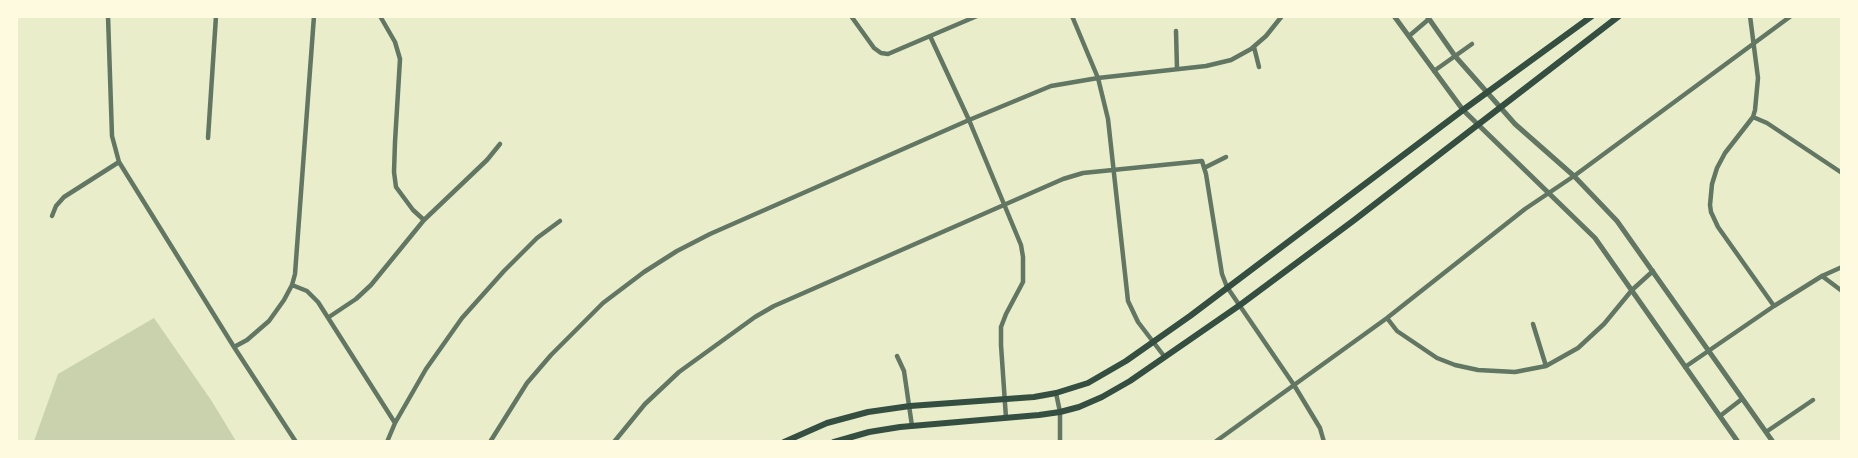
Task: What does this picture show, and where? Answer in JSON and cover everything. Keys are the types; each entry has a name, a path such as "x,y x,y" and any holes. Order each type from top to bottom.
{"main road":[{"path":"784,441 848,416 910,406 1056,393 1088,383 1119,366 1154,342 1592,16"},
{"path":"834,441 869,432 912,426 1059,412 1102,397 1130,381 1240,305 1619,16"}],"street":[{"path":"108,16 112,128 114,148 119,162 234,347 296,441"},
{"path":"208,138 216,16"},
{"path":"234,347 247,340 266,324 279,309 292,285 297,256 314,16"},
{"path":"381,16 395,42 400,60 395,142 396,187 424,220"},
{"path":"851,16 876,51 885,54 891,54 968,18 977,16"},
{"path":"1072,16 1098,78 1108,119 1128,301 1138,322 1164,356"},
{"path":"490,441 527,383 550,355 603,303 644,272 710,234 1051,86 1221,63 1241,55 1254,46 1266,36 1282,16"},
{"path":"1394,16 1464,110 1595,238 1738,441"},
{"path":"1750,16 1755,43 1758,88 1753,117 1725,153 1717,168 1712,184 1710,205 1718,227 1774,306"},
{"path":"1215,441 1387,318 1549,193 1791,16"},
{"path":"1408,36 1428,18 1455,56 1487,94 1534,143 1574,176 1617,221 1773,441"},
{"path":"1176,31 1177,69"},
{"path":"930,36 1021,242 1023,282 1001,327 1006,418"},
{"path":"1434,71 1472,44"},
{"path":"1254,46 1259,67"},
{"path":"1753,117 1767,123 1842,172"},
{"path":"329,317 356,299 371,285 424,220 487,160 500,144"},
{"path":"1204,168 1226,157"},
{"path":"614,441 645,404 679,372 755,317 774,306 1063,179 1083,173 1202,161 1222,274 1227,286 1294,385 1320,428 1324,441"},
{"path":"52,216 56,206 64,197 119,162"},
{"path":"387,441 431,361 481,295 537,238 560,221"},
{"path":"1685,367 1774,306 1822,276 1842,267"},
{"path":"1387,318 1397,331 1437,358 1478,370 1515,372 1546,366 1578,348 1653,271"},
{"path":"1822,276 1842,291"},
{"path":"292,285 312,295 329,317 395,423"},
{"path":"1533,324 1546,366"},
{"path":"897,356 904,371 912,426"},
{"path":"1056,393 1060,441"},
{"path":"1720,416 1742,399"},
{"path":"1766,432 1813,400"}],"green space":[{"path":"154,318 211,400 236,441 34,441 58,374"}]}
